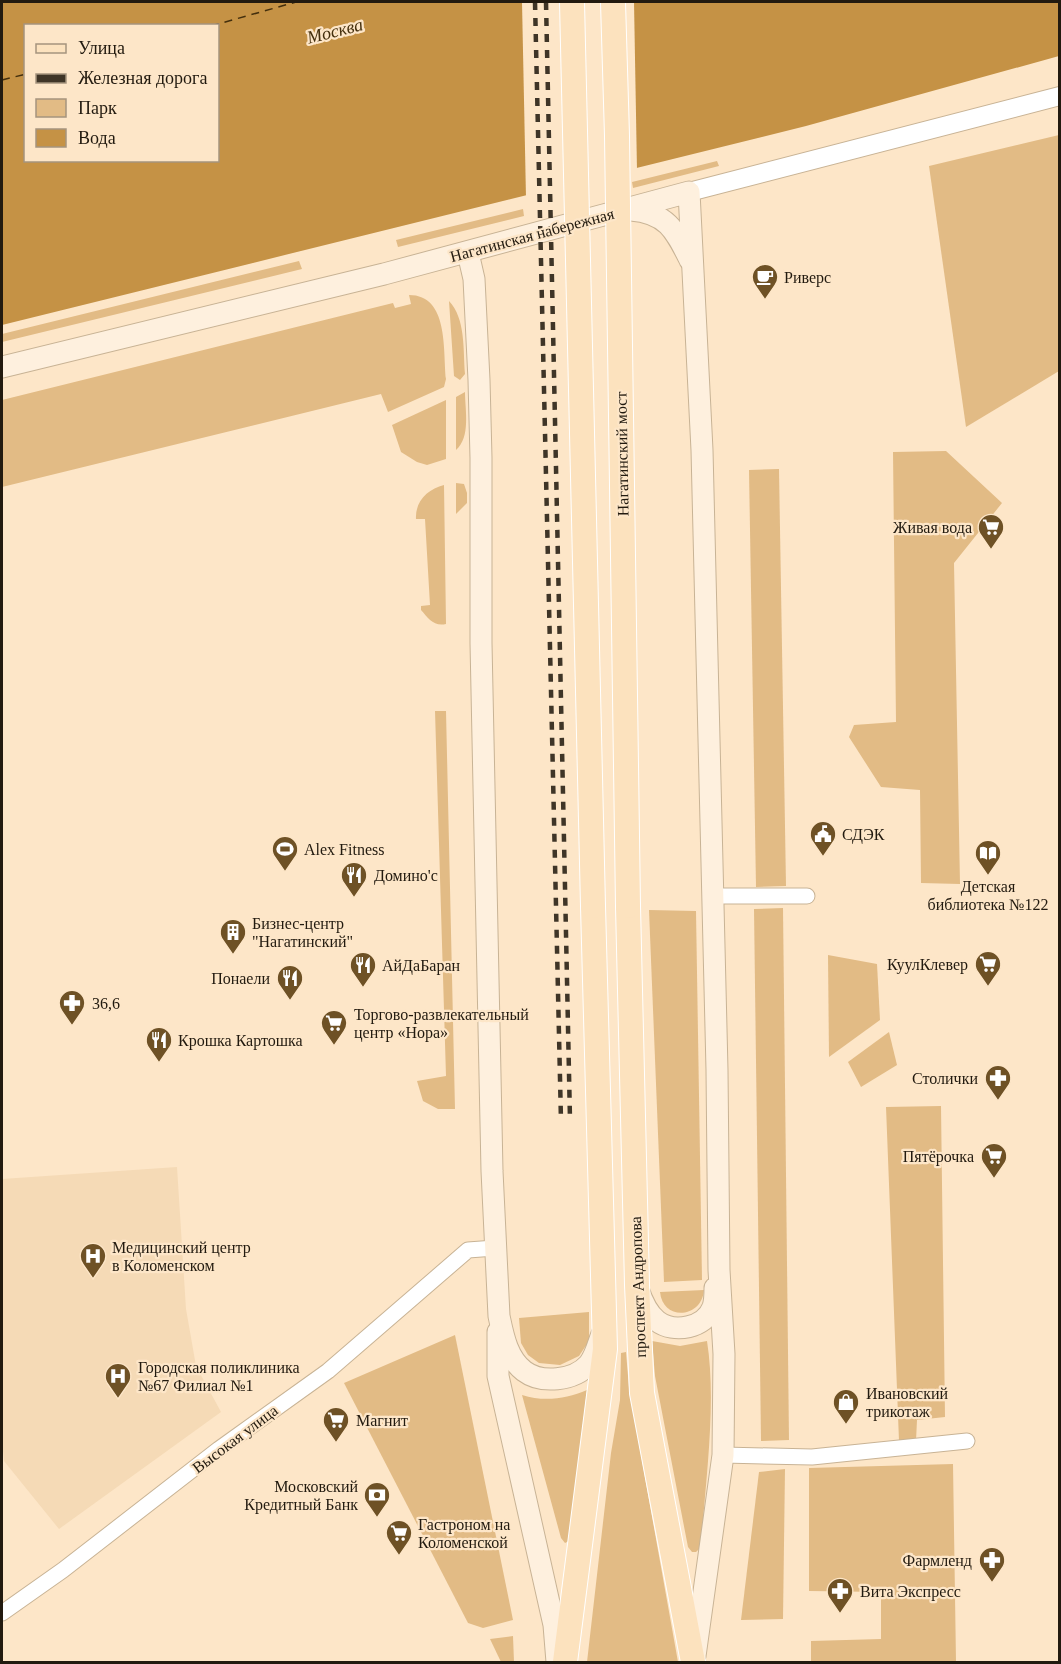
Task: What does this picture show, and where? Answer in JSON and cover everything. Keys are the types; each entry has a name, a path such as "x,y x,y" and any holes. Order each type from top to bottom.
{"main road":[{"name":"проспект Андропова","path":"565,1662 604,1349 572,2"},
{"name":"Нагатинский мост","path":"613,2 628,906"},
{"name":"Нагатинская набережная","path":"2,367 468,253 689,192"},
{"path":"689,192 702,450 717,1070 719,1270 724,1354 723,1455 694,1662"},
{"path":"625,210 648,212 665,220 681,242 693,266"},
{"path":"468,253 474,279 480,392 481,643 492,1171 499,1316 498,1376 554,1625 557,1662"},
{"name":"проспект Андропова","path":"628,906 637,1286 642,1393 694,1662"},
{"path":"637,1286 646,1309 656,1320 671,1327 686,1327 703,1320 713,1308 719,1270"},
{"path":"499,1316 506,1344 522,1370 545,1379 568,1377 588,1365 595,1354 604,1327"}],"street":[{"name":"Нагатинская набережная","path":"689,192 1059,96"},
{"path":"712,896 807,896"},
{"name":"Высокая улица","path":"2,1613 63,1570 227,1443 328,1371 468,1250 495,1248"},
{"path":"723,1455 812,1457 967,1442"}],"shaded area":[{"name":"Медицинский центр в Коломенском","path":"177,1167 186,1309 196,1366 221,1412 59,1529 4,1461 2,1441 2,1179"}],"green space":[{"path":"1059,135 1059,371 966,427 929,166"},
{"path":"717,161 719,166 633,188 632,182"},
{"path":"523,209 524,216 398,247 396,240"},
{"path":"299,261 302,269 2,342 2,334"},
{"path":"409,295 422,297 431,304 437,314 444,340 446,379 444,387 388,412 381,394 2,487 2,400 393,303 395,308 411,304"},
{"path":"449,301 458,317 463,335 465,374 460,380 454,376"},
{"path":"465,392 464,438 456,450 456,397"},
{"path":"446,400 446,459 427,465 401,452 392,425"},
{"path":"946,451 1002,503 954,563 960,884 921,883 920,790 881,787 849,737 854,725 896,722 893,452"},
{"path":"779,469 786,886 756,887 749,470"},
{"path":"456,483 464,484 467,503 456,514"},
{"path":"444,485 446,624 442,625 432,621 421,610 421,606 430,605 425,519 416,519 416,513 420,501 428,493"},
{"path":"435,711 446,711 455,1109 438,1109 423,1101 417,1081 446,1076"},
{"path":"783,908 789,1440 761,1441 754,909"},
{"path":"649,910 696,911 702,1280 664,1282"},
{"path":"828,955 877,964 880,1020 829,1057"},
{"path":"889,1032 897,1065 861,1087 848,1062"},
{"path":"941,1106 945,1417 917,1420 916,1441 899,1441 886,1107"},
{"path":"704,1290 697,1306 682,1313 668,1308 660,1292"},
{"path":"589,1312 589,1341 579,1356 560,1365 539,1363 528,1355 521,1343 519,1318"},
{"path":"455,1335 513,1620 483,1628 468,1623 344,1383"},
{"path":"652,1341 680,1346 707,1341 711,1417 701,1547 696,1552 692,1552 688,1547 655,1376"},
{"path":"626,1352 629,1388 678,1662 587,1662 611,1453 620,1400 621,1353"},
{"path":"587,1390 569,1541 565,1543 561,1538 522,1395 555,1398 571,1396"},
{"path":"953,1464 956,1662 811,1662 811,1641 881,1639 881,1592 809,1591 809,1468"},
{"path":"785,1469 783,1619 741,1620 759,1472"},
{"path":"513,1636 514,1662 501,1662 490,1639"}],"water":[{"name":"Москва","path":"2,2 1059,2 1059,56 806,126 2,325"}],"pier":[{"path":"522,2 634,2 637,171 526,198"}],"ferry route":[{"path":"218,24 296,2"},
{"path":"2,80 24,74"}],"railway":[{"path":"535,2 561,1121"},
{"path":"546,2 570,1120"}],"place":[{"name":"Риверс","path":"765,300"},
{"name":"Живая вода","path":"991,550"},
{"name":"СДЭК","path":"823,857"},
{"name":"Alex Fitness","path":"285,872"},
{"name":"Детская библиотека №122","path":"988,876"},
{"name":"Домино'c","path":"354,898"},
{"name":"Бизнес-центр \"Нагатинский\"","path":"233,955"},
{"name":"КуулКлевер","path":"988,987"},
{"name":"АйДаБаран","path":"363,988"},
{"name":"Понаели","path":"290,1001"},
{"name":"36,6","path":"72,1026"},
{"name":"Торгово-развлекательный центр «Нора»","path":"334,1046"},
{"name":"Крошка Картошка","path":"159,1063"},
{"name":"Столички","path":"998,1101"},
{"name":"Пятёрочка","path":"994,1179"},
{"name":"Медицинский центр в Коломенском","path":"93,1279"},
{"name":"Городская поликлиника №67 Филиал №1","path":"118,1399"},
{"name":"Ивановский трикотаж","path":"846,1425"},
{"name":"Магнит","path":"336,1443"},
{"name":"Московский Кредитный Банк","path":"377,1518"},
{"name":"Гастроном на Коломенской","path":"399,1556"},
{"name":"Фармленд","path":"992,1583"},
{"name":"Вита Экспресс","path":"840,1614"}]}
